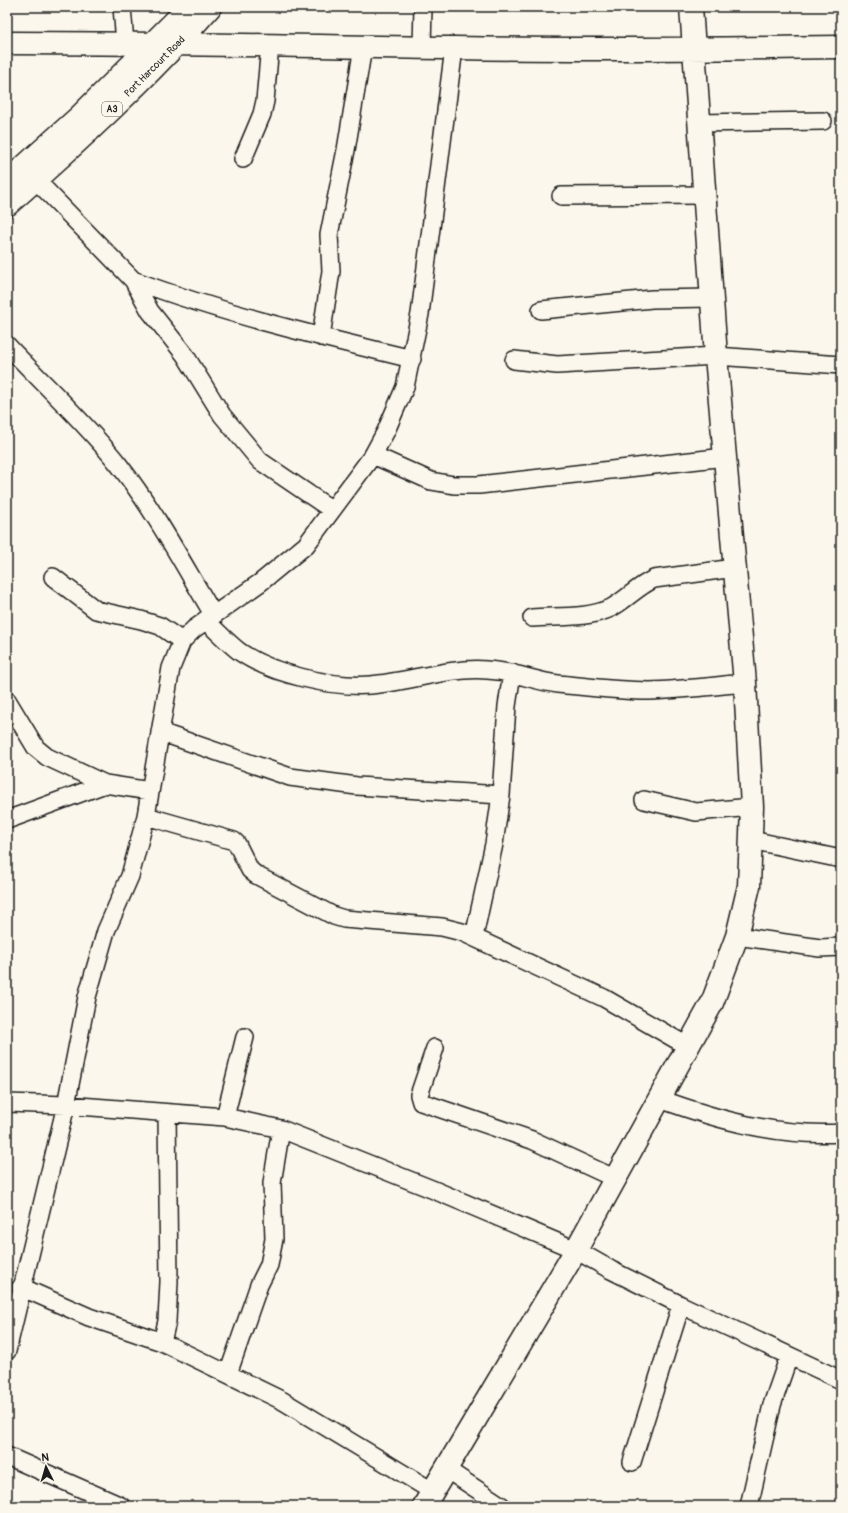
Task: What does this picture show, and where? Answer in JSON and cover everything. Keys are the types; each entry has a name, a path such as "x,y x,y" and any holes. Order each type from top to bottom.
{"main road":[{"name":"Port Harcourt Road","path":"7,182 79,117 189,7"},
{"name":"Port Harcourt Road","path":"7,205 99,121 177,44 210,7"},
{"path":"428,1499 576,1250 712,1003 738,936 749,886 752,807 745,683 716,356 698,123 691,7"},
{"path":"7,43 154,43 454,48 693,49 841,47"}],"street":[{"path":"122,7 125,43"},
{"path":"422,47 423,7"},
{"path":"243,158 262,114 265,101 270,45"},
{"path":"321,337 331,271 329,235 346,150 364,46"},
{"path":"7,1351 21,1287 66,1105 87,997 106,931 130,876 146,816 171,668 182,641 209,617 261,582 306,544 373,455 405,387 412,359 420,314 454,48"},
{"path":"698,123 823,121"},
{"path":"35,180 132,280 150,311 186,355 222,415 260,461 332,510"},
{"path":"561,196 704,195"},
{"path":"132,280 197,303 249,319 412,359"},
{"path":"541,310 624,301 712,298"},
{"path":"7,345 99,441 119,465 139,492 209,617 240,652 266,666 294,675 336,684 370,685 466,670 485,669 512,672 539,681 558,684 647,691 745,683"},
{"path":"514,360 557,365 716,356 841,365"},
{"path":"373,455 430,481 454,485 479,485 725,457"},
{"path":"532,618 586,615 600,612 611,608 645,583 654,579 734,568"},
{"path":"53,577 96,610 141,620 160,626 182,641"},
{"path":"474,937 494,844 501,795 507,706 512,672"},
{"path":"7,700 36,748 59,764 105,784 150,791"},
{"path":"160,732 290,777 357,786 501,795"},
{"path":"7,820 105,784"},
{"path":"644,800 696,812 752,807"},
{"path":"146,816 234,841 250,870 256,875 334,916 344,919 442,927 474,937 604,998 688,1046"},
{"path":"751,840 841,859"},
{"path":"738,936 820,948 841,947"},
{"path":"225,1117 245,1037"},
{"path":"435,1048 419,1095 421,1102 532,1140 616,1179"},
{"path":"660,1099 701,1114 742,1125 816,1134 841,1133"},
{"path":"7,1103 66,1105 225,1117 282,1129 576,1250 610,1270 680,1305 841,1380"},
{"path":"162,1342 167,1321 169,1282 167,1113"},
{"path":"228,1374 259,1285 269,1265 274,1239 272,1183 282,1129"},
{"path":"21,1287 89,1318 162,1342 283,1401 428,1499"},
{"path":"632,1462 680,1305"},
{"path":"749,1506 772,1405 788,1356"},
{"path":"7,1456 121,1506"},
{"path":"446,1469 502,1506"}]}
